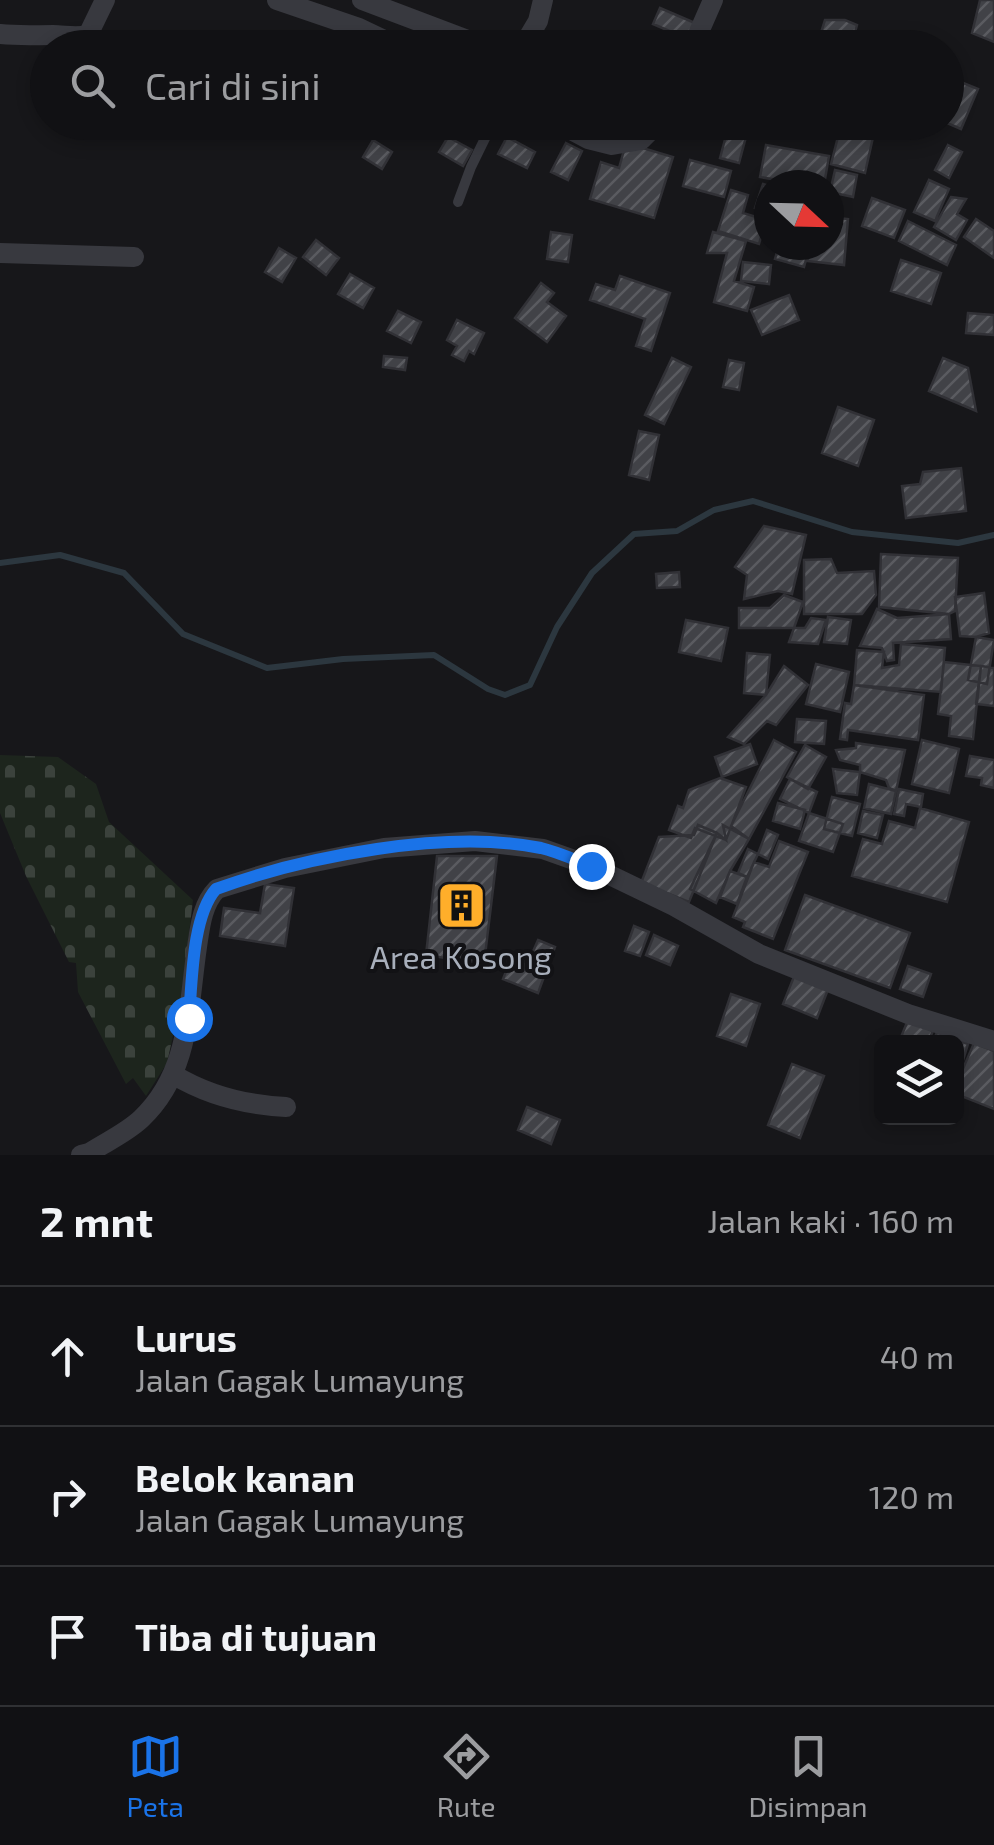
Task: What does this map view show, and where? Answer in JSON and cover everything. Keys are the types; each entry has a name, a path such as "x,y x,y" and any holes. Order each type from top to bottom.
{"street":[{"path":"90,30 105,0"},
{"path":"277,0 363,30"},
{"path":"362,0 441,30"},
{"path":"532,30 543,0"},
{"path":"700,30 713,0"},
{"path":"0,34 30,37"},
{"path":"596,140 612,144 641,140"},
{"path":"0,252 134,257"},
{"path":"81,1155 142,1118 174,1075 189,1018 200,926 216,889 285,868 384,848 475,841 542,848 591,866 674,906 758,954 908,1014 994,1041"},
{"path":"174,1075 238,1102 286,1107"}],"lane":[{"path":"458,202 485,140"}],"green space":[{"path":"0,755 58,757 96,784 109,822 193,900 181,999 167,1063 146,1096 133,1078 126,1084 78,992 76,963 69,962 26,876 0,813"}],"building":[{"path":"980,0 994,0 994,42 972,33"},
{"path":"660,8 695,23 692,30 667,30 653,24"},
{"path":"825,20 845,20 857,25 856,30 822,30"},
{"path":"964,83 978,89 964,122"},
{"path":"373,140 392,152 382,169 363,157"},
{"path":"446,140 472,150 463,166 439,152"},
{"path":"505,140 535,152 527,168 498,154"},
{"path":"725,140 745,140 739,163 720,158"},
{"path":"837,140 872,140 865,173 831,164"},
{"path":"566,143 582,151 568,180 551,172"},
{"path":"626,143 673,157 654,218 590,199 601,162 619,168"},
{"path":"766,145 829,156 827,170 761,170"},
{"path":"948,145 962,152 949,178 935,170"},
{"path":"690,160 731,171 724,197 683,186"},
{"path":"844,172 857,175 853,197 844,195"},
{"path":"929,180 949,189 935,221 914,212"},
{"path":"731,190 748,195 743,213 754,216 754,242 718,231"},
{"path":"951,197 966,199 957,214 967,220 956,240 934,227"},
{"path":"872,198 905,210 894,238 862,226"},
{"path":"844,219 848,219 844,265 807,261 844,260"},
{"path":"976,219 994,231 994,258 964,237"},
{"path":"908,221 956,245 947,265 899,241"},
{"path":"551,232 572,235 568,262 547,259"},
{"path":"713,232 746,241 734,281 754,287 747,311 714,302 727,253 707,253"},
{"path":"316,240 339,258 326,275 303,257"},
{"path":"279,248 296,258 282,282 265,272"},
{"path":"779,260 806,260 804,267"},
{"path":"901,260 941,273 931,304 891,291"},
{"path":"743,262 771,265 769,284 741,281"},
{"path":"350,274 374,288 363,308 338,294"},
{"path":"620,276 670,293 651,351 636,346 645,319 590,300 596,284 615,290"},
{"path":"541,283 554,293 547,302 566,316 547,342 515,318"},
{"path":"789,295 799,320 762,335 751,310"},
{"path":"398,311 421,322 411,343 387,331"},
{"path":"968,313 994,315 994,335 966,333"},
{"path":"457,320 484,333 474,354 469,351 464,361 452,355 457,346 447,340"},
{"path":"384,356 407,358 405,370 383,367"},
{"path":"672,358 691,367 664,424 645,415"},
{"path":"943,358 968,368 976,411 929,391"},
{"path":"729,360 744,363 739,390 723,387"},
{"path":"838,407 874,420 858,466 822,453"},
{"path":"639,431 659,435 649,480 629,475"},
{"path":"961,468 966,511 906,518 902,486 920,484 923,472"},
{"path":"764,526 806,535 792,594 778,591 744,599 747,575 735,567"},
{"path":"881,554 958,558 955,611 949,614 879,607"},
{"path":"831,559 837,573 874,571 876,595 862,614 804,614 804,560"},
{"path":"679,572 680,587 657,588 656,574"},
{"path":"984,593 989,633 960,636 955,597"},
{"path":"784,595 803,602 794,628 739,628 739,608 770,608"},
{"path":"877,609 897,618 949,614 951,639 893,643 894,660 887,661 882,648 860,646"},
{"path":"828,617 851,620 847,644 824,642"},
{"path":"811,618 826,620 818,644 789,642 794,628 805,628"},
{"path":"686,620 728,628 721,661 679,652"},
{"path":"976,637 994,640 987,684 968,680"},
{"path":"901,644 945,648 941,692 854,685 857,650 884,652 882,668 899,665"},
{"path":"747,653 770,655 766,695 744,693"},
{"path":"944,662 981,666 973,739 949,736 951,716 938,714"},
{"path":"816,664 849,672 840,712 806,704"},
{"path":"784,666 808,685 776,725 767,721 744,744 728,737 766,695"},
{"path":"981,666 994,668 994,706 976,704"},
{"path":"854,685 924,695 918,740 848,730 847,740 840,739 845,703 851,704"},
{"path":"797,719 826,721 824,744 795,742"},
{"path":"774,740 796,752 749,839 731,826"},
{"path":"922,740 959,749 949,793 912,784"},
{"path":"856,743 905,750 896,791 889,788 886,780 860,772 860,765 840,760 836,750 856,748"},
{"path":"750,744 757,764 722,777 715,757"},
{"path":"805,745 826,757 808,789 787,777"},
{"path":"970,756 994,760 994,788 981,785 982,778 966,776"},
{"path":"833,769 860,772 857,795 837,793"},
{"path":"720,778 746,787 726,840 695,828 691,838 669,830 689,790"},
{"path":"790,779 817,792 809,813 780,799"},
{"path":"869,784 896,791 891,814 864,808"},
{"path":"899,789 923,794 921,807 906,804 904,816 894,814"},
{"path":"832,797 860,804 852,836 824,829"},
{"path":"778,803 805,810 800,829 773,821"},
{"path":"920,808 969,822 947,902 852,876 863,839 882,844 889,821 915,828"},
{"path":"863,811 883,815 877,838 858,833"},
{"path":"809,813 843,824 833,852 799,841"},
{"path":"698,825 717,833 689,902 641,883 659,837 694,835"},
{"path":"723,825 749,839 716,903 690,889 717,833 726,840"},
{"path":"767,830 778,835 768,859 758,854"},
{"path":"779,841 808,852 773,939 743,927 745,922 733,917 754,862 769,867"},
{"path":"748,849 758,854 747,877 738,873"},
{"name":"Area Kosong","path":"437,856 497,856 484,964 426,955"},
{"path":"730,871 747,877 737,904 720,897"},
{"path":"265,884 294,888 285,946 220,936 224,908 260,913"},
{"path":"805,895 910,933 890,988 785,950"},
{"path":"634,926 649,932 640,956 625,951"},
{"path":"654,935 678,946 670,965 646,955"},
{"path":"538,940 555,947 538,993 503,979 512,956 528,963"},
{"path":"908,966 931,974 923,997 900,989"},
{"path":"795,974 829,987 817,1018 783,1004"},
{"path":"731,994 760,1004 746,1046 717,1036"},
{"path":"908,1020 933,1031 931,1035 902,1035"},
{"path":"974,1043 994,1051 994,1109 964,1097 964,1066"},
{"path":"792,1064 824,1076 800,1138 768,1125"},
{"path":"527,1107 560,1120 551,1144 518,1130"}],"waterway":[{"path":"0,563 60,555 124,573 183,634 267,668 343,659 434,655 488,689 505,695 530,685 557,627 592,573 634,534 677,531 714,510 753,501 852,532 958,543 994,535"}],"place":[{"name":"Area Kosong","path":"461,906"}],"route":[{"path":"189,1018 200,926 216,889 285,868 384,848 475,841 542,848 591,866"}]}
